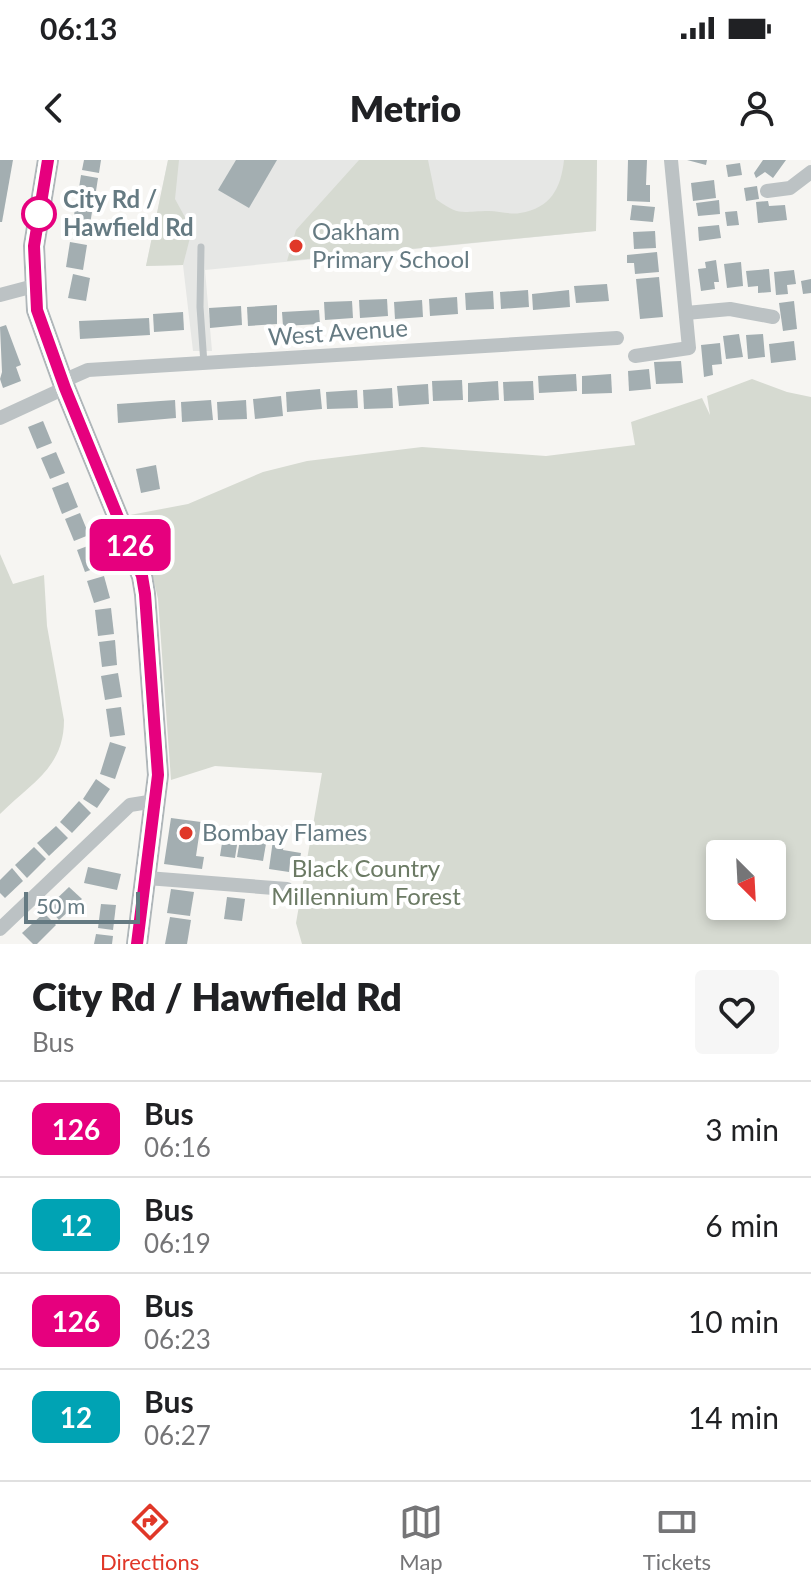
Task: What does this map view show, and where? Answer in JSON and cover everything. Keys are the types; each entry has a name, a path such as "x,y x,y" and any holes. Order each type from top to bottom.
{"street":[{"path":"48,160 34,246 37,310 142,576 151,650 157,760 147,878 137,944"},
{"path":"635,356 689,348 671,160"},
{"path":"767,191 790,188 811,172"},
{"path":"0,295 34,286"},
{"path":"686,313 730,309 773,317"},
{"name":"West Avenue","path":"0,418 88,370 617,338"},
{"path":"0,929 130,805 155,801"},
{"path":"147,878 287,889"}],"lane":[{"path":"201,247 200,307 204,364"}],"shaded area":[{"name":"Oakham Primary School","path":"168,160 597,160 596,231 205,270 212,351 193,351 183,265 146,266"}],"green space":[{"path":"168,160 179,160 175,199 192,230 183,265 146,266"},
{"path":"359,160 428,160 436,199 444,205 461,212 513,214 540,207 547,201 557,188 564,160 597,160 596,231 287,261 296,230"},
{"name":"Black Country Millennium Forest","path":"752,379 811,397 811,944 302,944 296,923 322,773 215,766 171,780 158,599 151,569 130,515 188,504 263,472 307,461 422,447 546,456 635,445 631,422 702,398 710,415 707,396"},
{"path":"0,554 13,584 44,575 47,626 64,720 63,737 52,763 0,814"}],"building":[{"path":"0,160 13,160 2,222 0,222"},
{"path":"84,160 101,160 99,173 82,170"},
{"path":"236,160 277,160 249,208 218,190"},
{"path":"628,160 647,160 646,185 650,185 650,202 627,201"},
{"path":"687,160 707,160 706,165"},
{"path":"763,160 786,160 773,178 765,172 756,178 754,173"},
{"path":"740,163 742,175 728,177 726,165"},
{"path":"81,175 98,178 94,204 77,201"},
{"path":"714,180 716,198 693,201 691,183"},
{"path":"757,186 759,199 746,201 744,188"},
{"path":"719,200 720,214 698,216 696,203"},
{"path":"768,201 769,206 785,205 787,220 758,223 756,202"},
{"path":"632,205 655,207 653,222 630,220"},
{"path":"75,209 92,212 88,237 71,235"},
{"path":"737,211 739,225 727,226 725,212"},
{"path":"719,225 721,238 699,241 698,227"},
{"path":"655,231 656,248 634,249 633,232"},
{"path":"70,242 87,245 83,270 66,267"},
{"path":"657,252 659,272 635,274 634,263 627,263 627,255"},
{"path":"716,260 719,282 714,282 715,289 701,291 698,269 706,268 705,262"},
{"path":"741,262 743,286 727,288 724,264"},
{"path":"769,269 771,292 758,293 758,286 748,287 746,271"},
{"path":"794,270 796,284 787,285 788,294 776,295 774,272"},
{"path":"73,274 90,278 86,301 68,298"},
{"path":"659,277 663,317 640,319 636,279"},
{"path":"811,279 811,293 803,294 801,281"},
{"path":"607,284 609,301 576,303 574,286"},
{"path":"528,290 529,307 501,309 500,292"},
{"path":"569,290 570,307 533,310 532,294"},
{"path":"493,291 494,309 466,310 465,293"},
{"path":"457,297 458,314 430,316 429,299"},
{"path":"387,299 388,316 360,318 359,300"},
{"path":"422,300 423,317 395,319 394,302"},
{"path":"352,301 353,318 325,320 324,302"},
{"path":"794,301 797,329 783,331 779,303"},
{"path":"277,305 277,324 248,326 247,307"},
{"path":"241,306 242,325 210,328 209,308"},
{"path":"319,310 320,324 283,326 282,312"},
{"path":"183,312 184,330 154,332 153,314"},
{"path":"149,318 150,335 80,339 79,321"},
{"path":"6,325 21,365 16,367 21,381 3,388 0,379 0,327"},
{"path":"739,334 743,357 726,359 723,336"},
{"path":"763,334 765,357 748,359 746,335"},
{"path":"794,341 796,360 771,363 769,344"},
{"path":"720,343 722,364 712,365 713,375 704,377 701,345"},
{"path":"681,361 683,383 656,384 654,362"},
{"path":"649,369 651,389 629,391 628,371"},
{"path":"576,374 577,391 539,393 538,376"},
{"path":"611,374 612,393 582,394 582,376"},
{"path":"462,380 463,400 433,401 432,381"},
{"path":"498,381 499,400 468,402 468,383"},
{"path":"533,381 534,400 504,401 503,382"},
{"path":"428,384 429,404 399,406 397,386"},
{"path":"392,388 393,408 364,409 363,390"},
{"path":"320,389 322,409 287,412 286,392"},
{"path":"357,390 358,408 327,409 326,392"},
{"path":"281,396 283,416 255,419 253,399"},
{"path":"175,400 176,418 118,423 117,404"},
{"path":"211,400 213,420 182,422 181,402"},
{"path":"246,400 247,419 218,420 217,402"},
{"path":"43,421 52,443 37,449 28,427"},
{"path":"56,452 65,473 50,479 41,458"},
{"path":"156,465 160,489 141,493 136,469"},
{"path":"68,482 78,507 62,514 52,488"},
{"path":"80,513 89,535 74,541 65,519"},
{"path":"93,544 101,566 85,572 77,550"},
{"path":"104,576 110,598 94,603 87,581"},
{"path":"111,608 114,634 98,636 95,610"},
{"path":"115,640 117,665 102,667 99,642"},
{"path":"118,673 122,697 105,700 101,676"},
{"path":"121,707 125,735 110,737 106,709"},
{"path":"110,742 126,747 115,779 100,774"},
{"path":"96,779 110,789 97,808 83,799"},
{"path":"79,801 91,813 72,833 60,822"},
{"path":"171,818 201,822 196,856 204,857 202,869 164,864"},
{"path":"56,826 68,838 49,856 37,843"},
{"path":"224,830 239,832 235,858 220,856"},
{"path":"241,834 267,838 263,861 237,857"},
{"path":"273,840 284,841 283,850 301,853 299,864 290,863 289,872 269,869"},
{"path":"34,847 46,859 27,878 15,865"},
{"path":"88,867 121,874 117,890 84,883"},
{"path":"12,868 23,881 5,898 0,893 0,880"},
{"path":"69,887 82,899 59,920 48,907"},
{"path":"171,889 194,892 190,916 167,913"},
{"path":"227,897 245,899 242,921 224,919"},
{"path":"101,904 116,905 113,930 98,928"},
{"path":"44,913 56,925 37,944 33,944 22,933"},
{"path":"170,917 191,920 187,944 165,944"},
{"path":"96,934 113,936 112,944 94,944"}],"bus line":[{"name":"126","path":"48,160 34,246 37,310 65,388 142,576 145,594 158,775 137,944"}],"place":[{"name":"City Rd / Hawfield Rd","path":"39,214"},
{"name":"Oakham Primary School","path":"296,246"},
{"name":"Bombay Flames","path":"186,833"}]}
